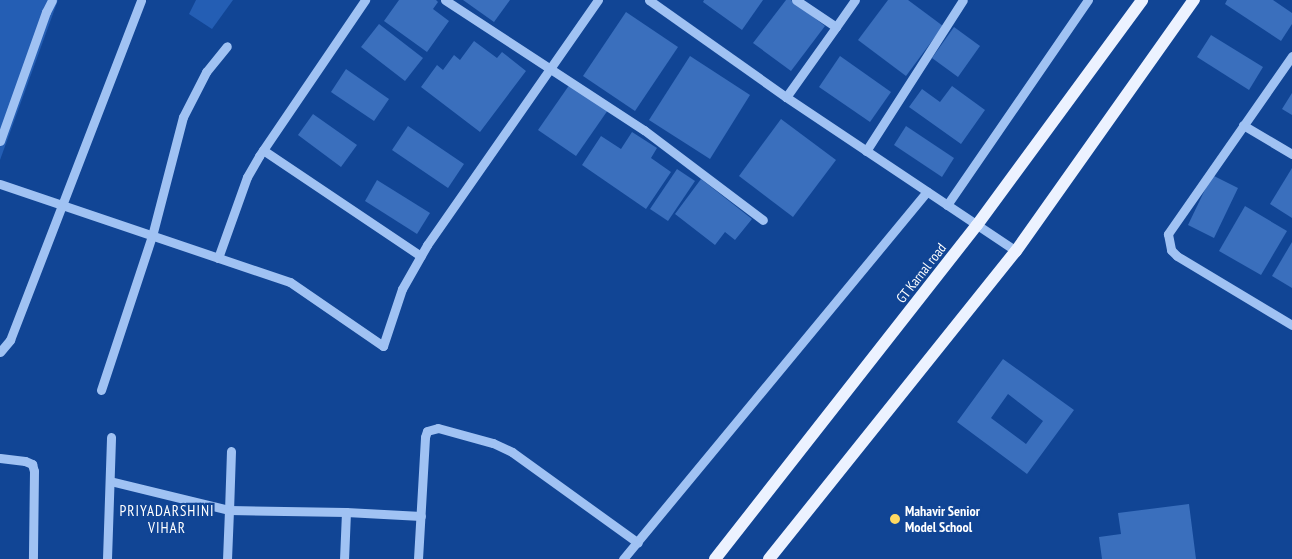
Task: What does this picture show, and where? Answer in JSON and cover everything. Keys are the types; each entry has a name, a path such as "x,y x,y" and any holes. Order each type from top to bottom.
{"main road":[{"name":"GT Karnal road","path":"715,559 977,225 1142,0"},
{"path":"769,559 1016,251 1194,0"}],"street":[{"path":"0,141 52,0"},
{"path":"0,352 10,340 141,0"},
{"path":"218,258 247,177 263,150 365,0"},
{"path":"445,0 549,70 644,130 763,220"},
{"path":"0,184 290,282 382,346 402,289 421,256 598,0"},
{"path":"649,0 786,97 1016,251"},
{"path":"796,0 836,27"},
{"path":"786,97 855,0"},
{"path":"866,151 964,0"},
{"path":"947,204 1088,0"},
{"path":"101,390 152,236 183,117 206,72 227,46"},
{"path":"1292,56 1168,234 1169,242 1177,256 1292,325"},
{"path":"1243,125 1292,154"},
{"path":"263,150 421,256"},
{"path":"623,559 927,192"},
{"path":"418,559 425,437 427,431 438,428 492,443 512,452 638,543"},
{"path":"107,559 111,437"},
{"path":"227,559 231,451"},
{"path":"0,458 25,460 32,464 34,471 33,559"},
{"path":"110,481 229,510 346,512 421,516"},
{"path":"344,559 346,512"}],"shaded area":[{"path":"0,0 58,0 0,160"},
{"path":"196,0 233,0 212,29 189,14"}],"building":[{"path":"399,0 436,0 438,2 433,9 449,21 427,52 384,21"},
{"path":"463,0 510,0 494,22"},
{"path":"704,0 763,0 742,30 703,2"},
{"path":"786,0 791,0 825,26 791,71 753,43"},
{"path":"888,0 908,0 943,26 906,76 858,40"},
{"path":"1227,0 1273,0 1292,13 1292,24 1281,41 1225,4"},
{"path":"626,12 678,47 635,111 583,76"},
{"path":"379,24 423,58 405,81 361,47"},
{"path":"954,27 980,46 958,77 932,58"},
{"path":"1211,35 1263,67 1249,90 1197,57"},
{"path":"474,41 497,58 502,52 526,71 480,132 421,87 437,65 443,70 454,55 460,60"},
{"path":"690,56 750,95 710,159 649,120"},
{"path":"840,56 891,92 870,122 819,87"},
{"path":"346,69 389,99 374,121 331,92"},
{"path":"570,84 608,110 576,156 538,130"},
{"path":"952,86 985,110 961,144 909,107 922,89 940,102"},
{"path":"1292,93 1292,115 1282,109"},
{"path":"313,114 357,145 341,167 298,135"},
{"path":"781,119 836,160 793,217 739,176"},
{"path":"408,126 464,164 448,188 392,150"},
{"path":"906,126 954,158 942,177 894,145"},
{"path":"632,132 657,148 651,158 671,172 646,209 582,165 601,136 621,149"},
{"path":"1292,168 1292,218 1270,204"},
{"path":"677,169 695,181 668,221 650,209"},
{"path":"1212,175 1238,188 1214,238 1188,225"},
{"path":"701,179 752,219 735,240 725,232 715,245 675,214"},
{"path":"377,180 430,213 417,234 365,201"},
{"path":"1245,206 1287,231 1261,275 1219,251"},
{"path":"1292,242 1292,288 1272,276"},
{"path":"1003,359 1074,410 1027,474 957,422","holes":["1008,394 1043,421 1026,444 991,418"]},
{"path":"1189,504 1196,559 1102,559 1099,537 1121,534 1118,513"}],"place":[{"name":"Mahavir Senior Model School","path":"895,519"}],"district":[{"name":"PRIYADARSHINI VIHAR","path":"167,518"}]}
